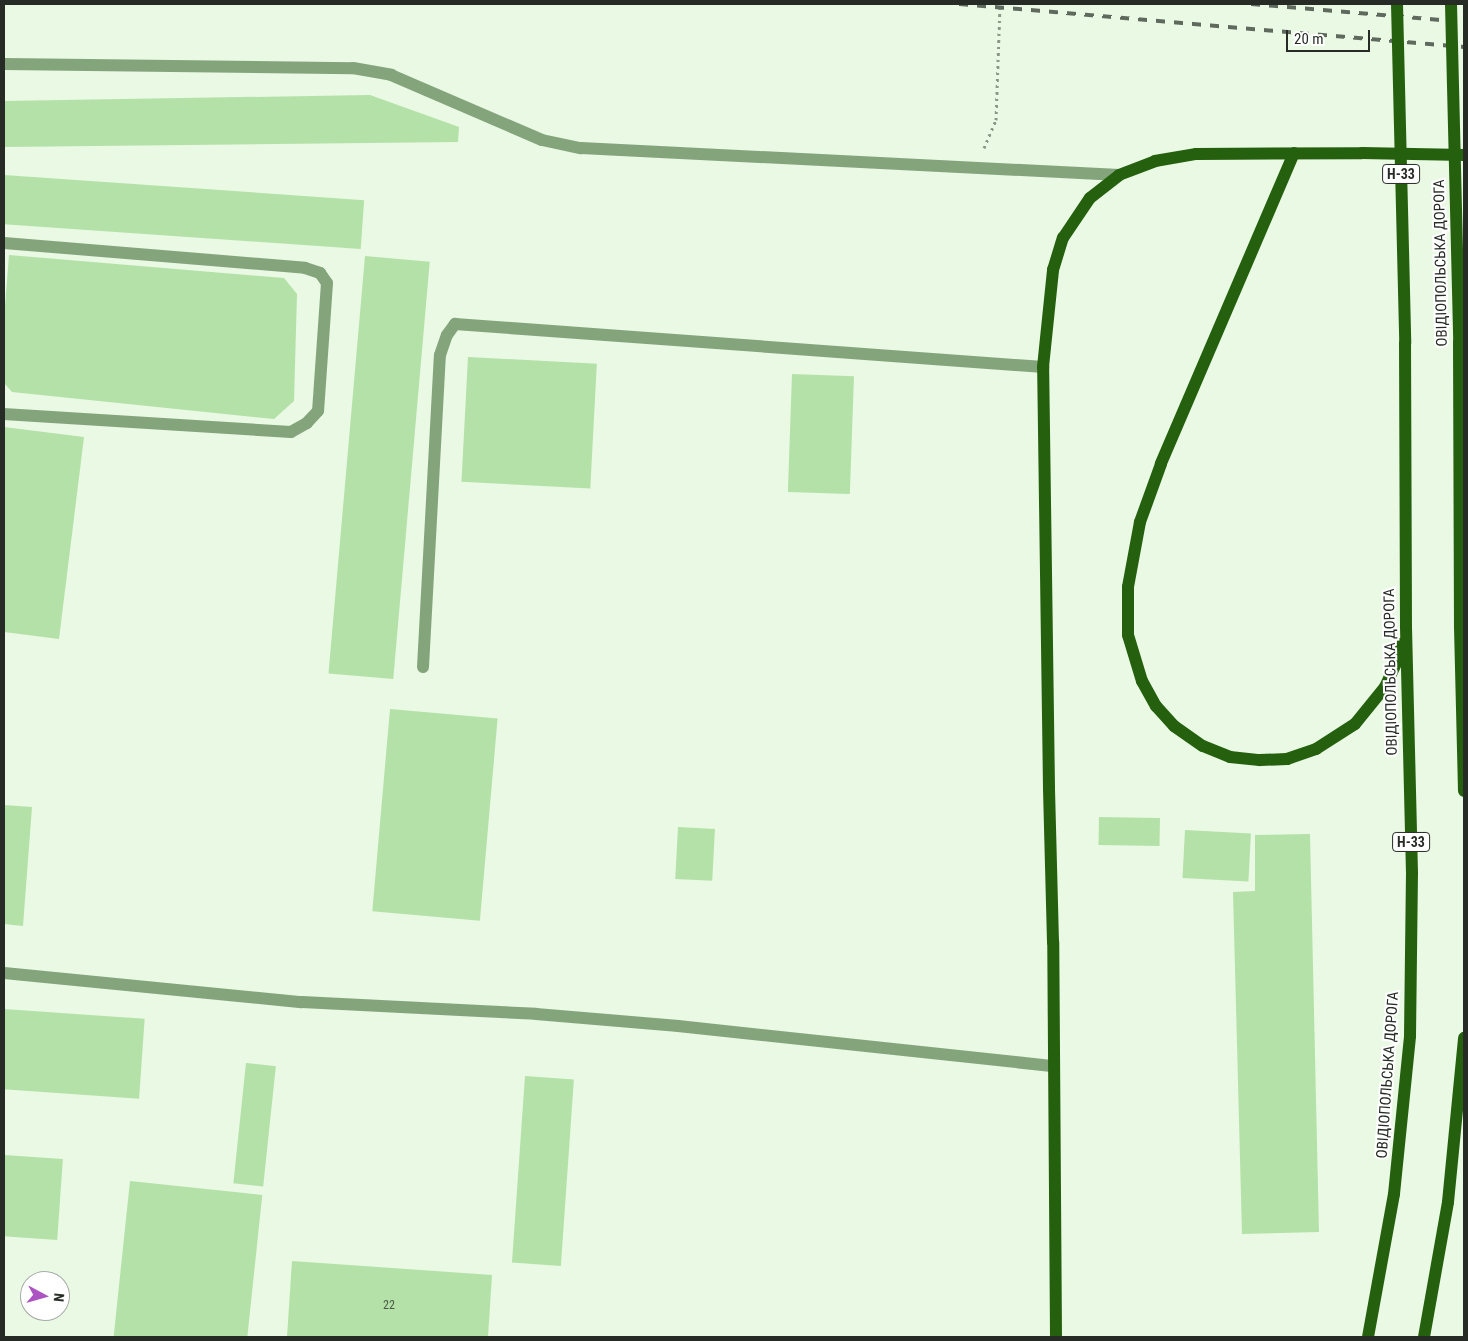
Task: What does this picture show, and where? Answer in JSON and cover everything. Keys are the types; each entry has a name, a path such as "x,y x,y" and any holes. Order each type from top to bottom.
{"main road":[{"name":"ОВІДІОПОЛЬСЬКА ДОРОГА","path":"1368,1337 1394,1194 1410,1036 1412,872 1406,627 1405,343 1397,4"},
{"name":"ОВІДІОПОЛЬСЬКА ДОРОГА","path":"1451,4 1460,342 1460,626 1464,791"},
{"path":"1056,1337 1054,1066 1043,368 1053,270 1063,238 1090,198 1118,175 1155,161 1196,154 1464,155"},
{"path":"1294,154 1160,464 1140,522 1128,587 1128,635 1142,681 1156,706 1174,726 1203,746 1230,757 1260,760 1287,759 1316,750 1355,724 1385,687 1398,659 1406,627"},
{"path":"1460,626 1464,646"},
{"path":"1424,1337 1448,1202 1464,1038"}],"lane":[{"path":"4,64 353,68 391,75 542,140 581,148 1118,175"},
{"path":"4,243 305,268 320,273 327,283 318,411 307,423 291,432 4,414"},
{"path":"423,667 440,355 447,335 454,324 1043,368"},
{"path":"4,973 302,1002 536,1014 678,1026 1054,1066"}],"path":[{"path":"976,168 996,120 1000,4"}],"building":[{"path":"370,95 459,127 458,142 4,147 4,101"},
{"path":"4,175 364,200 361,249 4,224"},
{"path":"9,255 284,278 297,294 294,401 274,419 12,392 4,383 4,319"},
{"path":"365,256 430,262 393,679 328,673"},
{"path":"468,357 597,364 590,489 461,482"},
{"path":"792,374 854,376 850,494 788,492"},
{"path":"4,427 84,437 59,639 4,632"},
{"path":"390,709 498,718 480,921 372,911"},
{"path":"4,805 32,807 23,926 4,924"},
{"path":"1099,817 1160,818 1160,846 1099,845"},
{"path":"678,827 715,829 712,881 675,879"},
{"path":"1185,830 1251,833 1248,881 1182,878"},
{"path":"1310,834 1319,1232 1242,1234 1233,892 1255,891 1255,835"},
{"path":"4,1009 145,1019 139,1099 4,1089"},
{"path":"246,1063 276,1066 263,1186 233,1183"},
{"path":"525,1076 574,1079 561,1266 512,1263"},
{"path":"4,1155 63,1159 57,1240 4,1236"},
{"path":"130,1181 262,1195 247,1337 114,1337"},
{"path":"292,1261 492,1275 488,1337 287,1337"}],"railway":[{"path":"959,4 1464,47"},
{"path":"1251,4 1464,22"}]}
